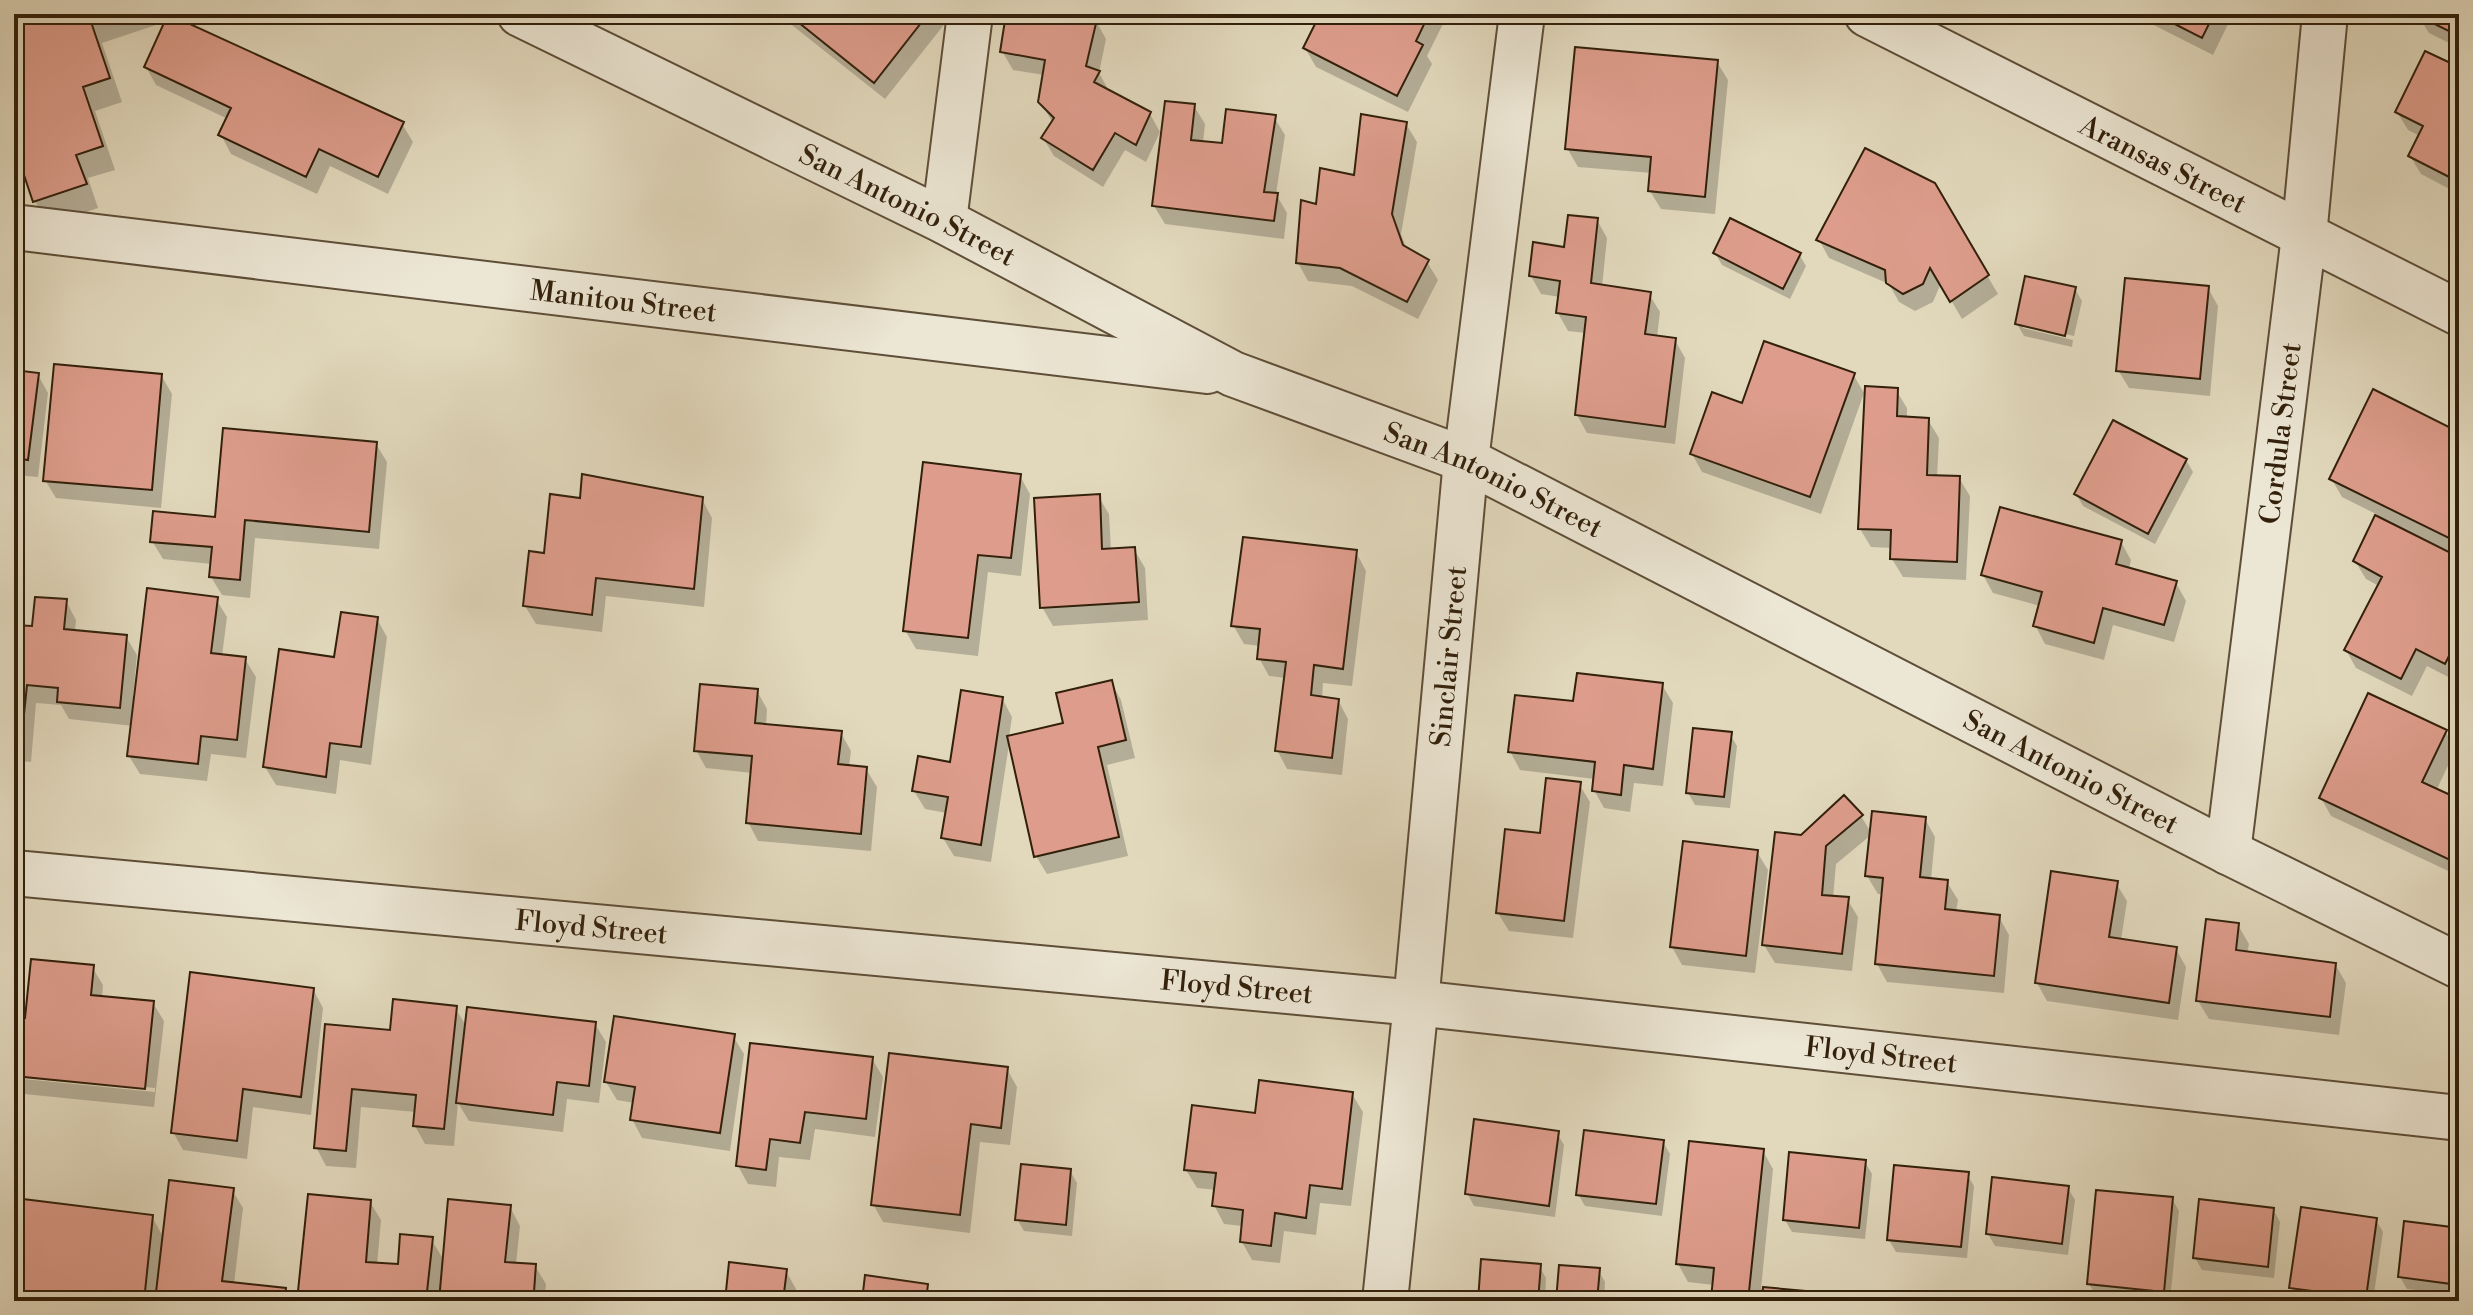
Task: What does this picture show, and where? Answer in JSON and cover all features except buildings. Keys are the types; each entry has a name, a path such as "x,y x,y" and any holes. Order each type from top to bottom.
{"street":[{"name":"San Antonio Street","path":"520,14 944,221 1233,374 1466,460 2228,852 2459,966"},
{"path":"944,221 970,14"},
{"name":"Sinclair Street","path":"1385,1301 1466,460 1522,14"},
{"name":"Aransas Street","path":"1867,14 2459,313"},
{"name":"Cordula Street","path":"2228,852 2304,236 2325,14"},
{"name":"Manitou Street","path":"14,227 1233,374"},
{"name":"Floyd Street","path":"14,873 1416,1003 2459,1118"}]}
